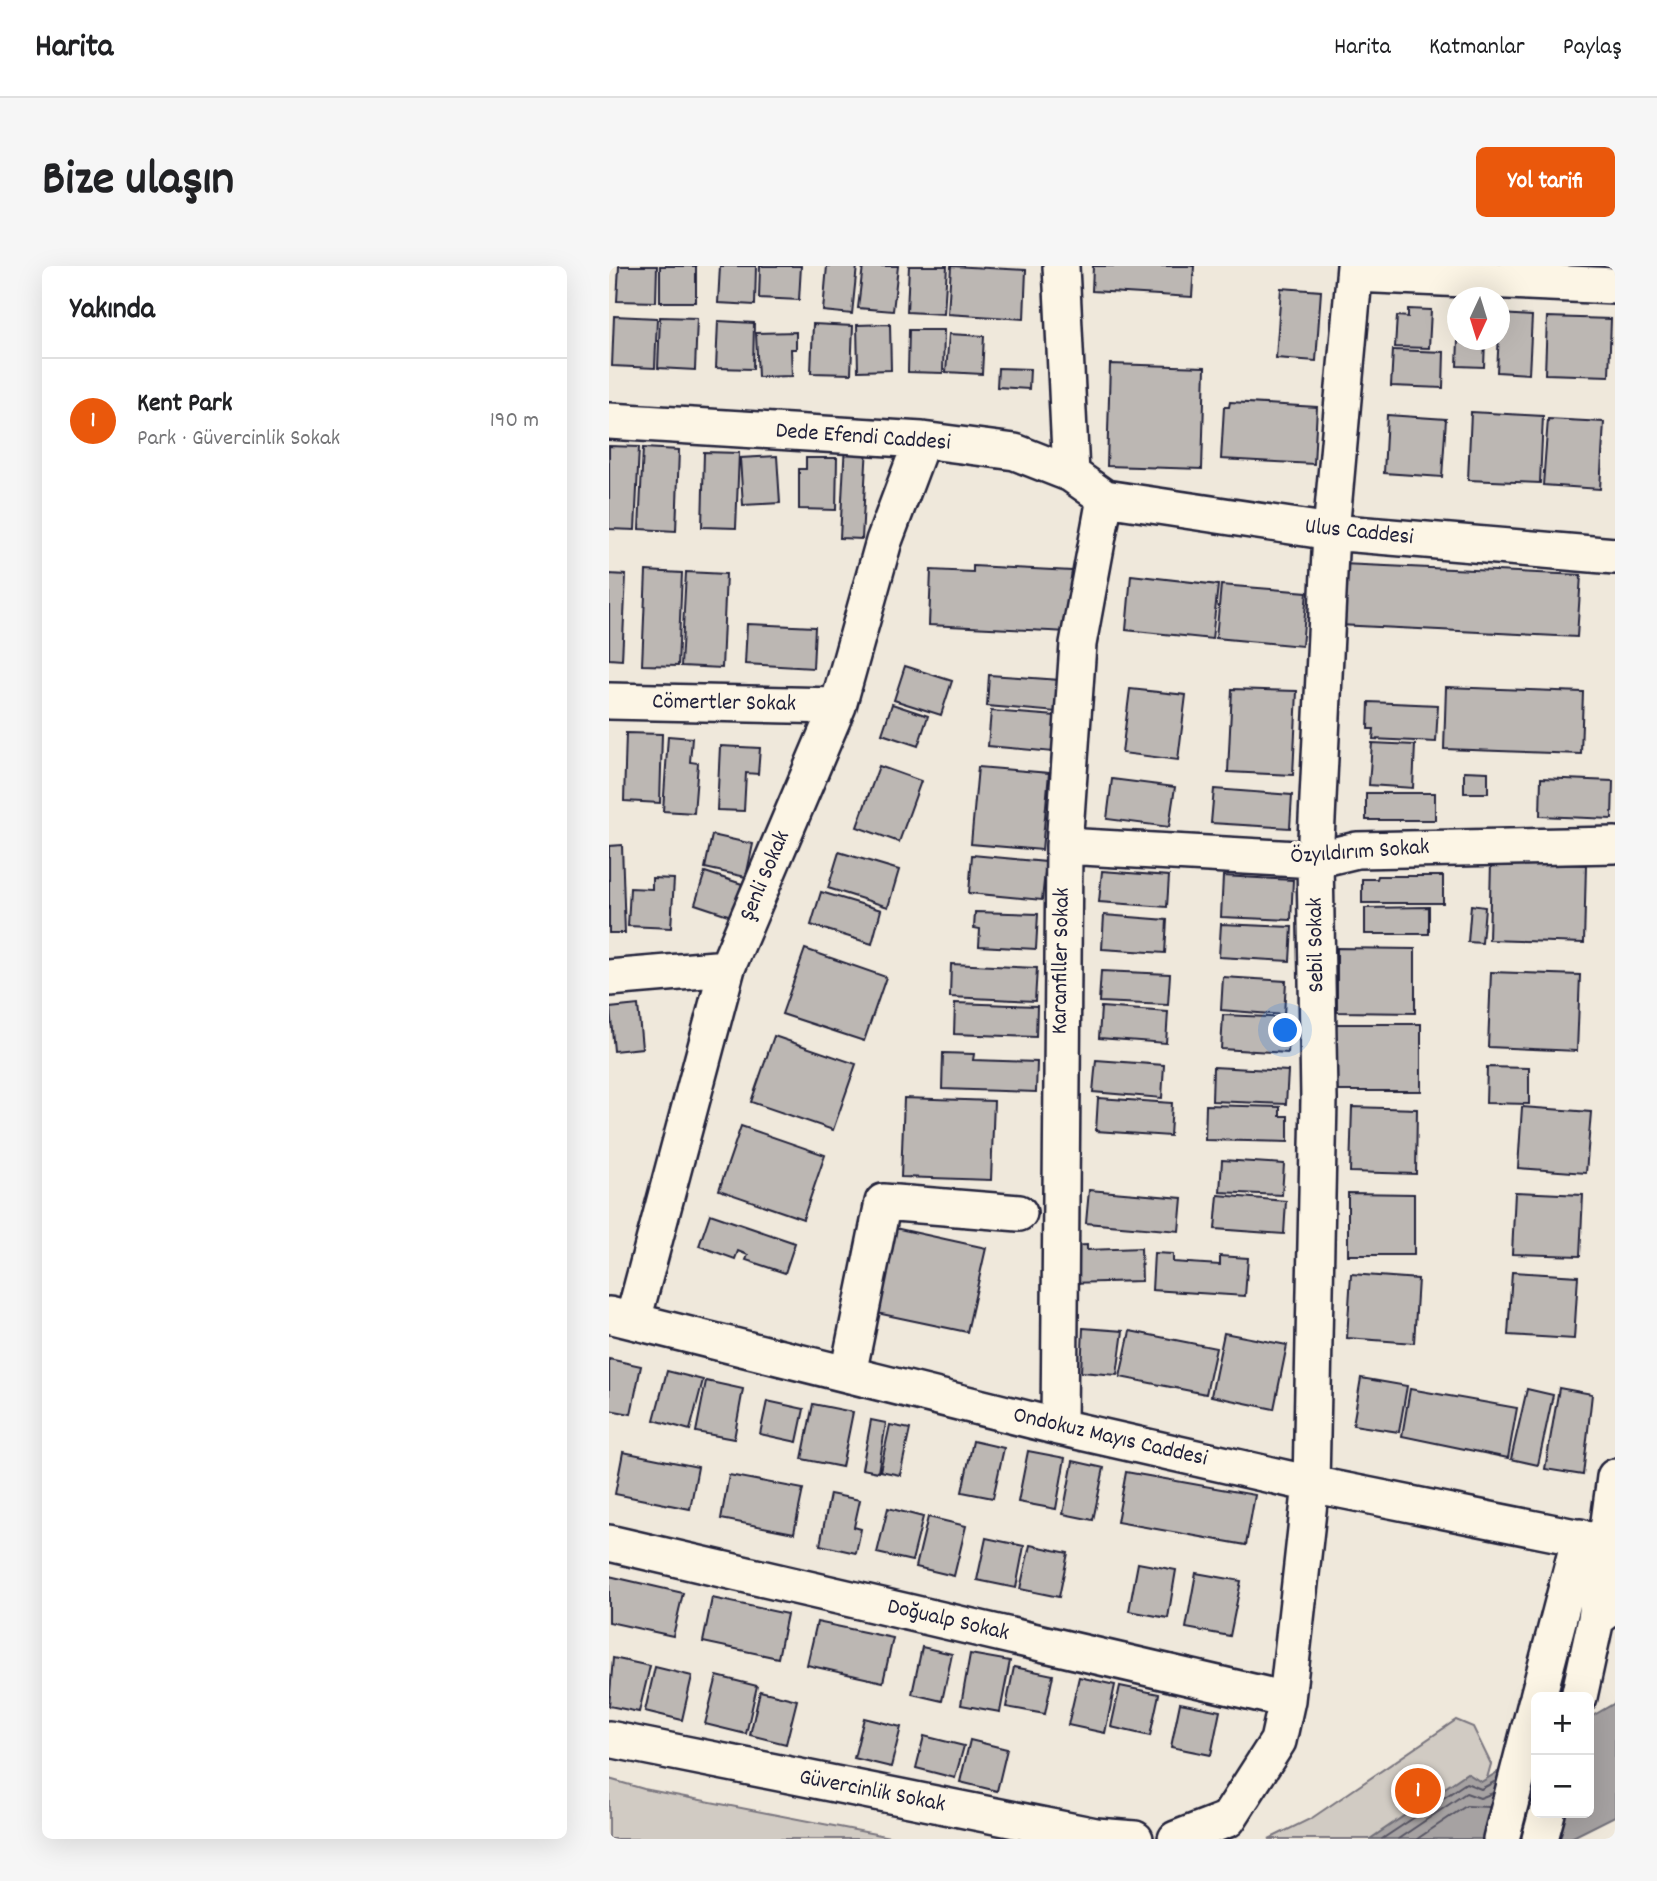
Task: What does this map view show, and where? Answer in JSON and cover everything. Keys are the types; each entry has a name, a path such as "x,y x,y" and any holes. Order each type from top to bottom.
{"street":[{"path":"1061,266 1071,474"},
{"path":"1355,270 1615,286"},
{"name":"Sebil Sokak","path":"1287,1699 1311,1484 1319,1099 1315,860 1331,532 1355,270"},
{"name":"Dede Efendi Caddesi","path":"609,421 922,440 1015,452 1071,474 1105,498"},
{"name":"Şenli Sokak","path":"621,1318 727,968 838,706 884,541 922,440"},
{"name":"Ulus Caddesi","path":"1105,498 1331,532 1615,556"},
{"name":"Karanfiller Sokak","path":"1059,1427 1061,948 1064,846 1078,644 1105,498"},
{"name":"Cömertler Sokak","path":"609,701 838,706"},
{"name":"Özyıldırım Sokak","path":"1064,846 1315,860 1357,850 1615,845"},
{"path":"609,978 727,968"},
{"path":"848,1374 883,1202 1019,1213"},
{"name":"Ondokuz Mayıs Caddesi","path":"621,1318 1059,1427 1311,1484 1600,1542"},
{"path":"1539,1692 1600,1542 1615,1477"},
{"path":"1580,1692 1606,1612 1600,1542"},
{"name":"Doğualp Sokak","path":"609,1543 1287,1699"},
{"path":"1176,1839 1228,1819 1278,1741 1287,1699"},
{"path":"1500,1839 1531,1722"},
{"name":"Güvercinlik Sokak","path":"609,1740 1096,1836 1135,1839"},
{"path":"1540,1839 1546,1818"}],"shaded area":[{"path":"1456,1720 1473,1727 1491,1764 1470,1839 1269,1839 1312,1818"},
{"path":"609,1779 644,1789 901,1839 609,1839"}],"water":[{"path":"1615,1703 1615,1816 1569,1839 1370,1839 1467,1773 1481,1782 1531,1752 1531,1818 1594,1818 1594,1715"}],"building":[{"path":"619,266 657,266 656,302 617,301"},
{"path":"660,266 696,266 696,302 660,302"},
{"path":"720,266 756,266 755,305 718,303"},
{"path":"760,266 801,266 799,300 759,298"},
{"path":"827,266 857,266 852,314 823,311"},
{"path":"863,266 898,266 893,311 858,308"},
{"path":"909,266 947,266 944,314 907,312"},
{"path":"951,266 1026,270 1024,319 948,314"},
{"path":"1093,266 1194,266 1192,297 1092,291"},
{"path":"1281,288 1321,291 1316,361 1276,358"},
{"path":"1408,309 1431,310 1429,348 1395,347 1397,316 1408,317"},
{"path":"1510,315 1532,316 1529,374 1497,372 1498,350 1510,350"},
{"path":"614,316 657,318 655,368 612,366"},
{"path":"660,317 697,318 695,370 658,368"},
{"path":"1547,317 1611,319 1609,376 1545,374"},
{"path":"718,321 754,323 753,369 716,368"},
{"path":"813,324 853,326 851,374 811,373"},
{"path":"890,324 891,370 858,371 857,325"},
{"path":"909,330 944,330 943,373 908,372"},
{"path":"796,332 796,349 791,349 792,376 758,377 756,333"},
{"path":"949,334 984,336 982,374 946,372"},
{"path":"1393,350 1444,352 1443,388 1391,386"},
{"path":"1458,350 1485,350 1484,367 1457,366"},
{"path":"1110,364 1205,367 1202,469 1107,466"},
{"path":"998,368 1030,369 1029,389 997,387"},
{"path":"1230,402 1317,407 1314,464 1221,459 1224,407 1229,407"},
{"path":"1471,412 1543,416 1540,483 1468,480"},
{"path":"1387,415 1446,419 1442,477 1384,473"},
{"path":"1548,419 1604,422 1600,489 1543,485"},
{"path":"845,443 867,445 862,539 840,538"},
{"path":"609,446 639,447 635,530 609,529"},
{"path":"643,448 679,450 676,531 639,529"},
{"path":"704,452 739,453 736,528 702,527"},
{"path":"777,456 780,503 743,505 740,458"},
{"path":"806,458 837,458 836,510 799,509 799,469 806,469"},
{"path":"1342,564 1581,575 1577,637 1339,625"},
{"path":"973,566 1072,571 1069,632 929,625 931,570 973,572"},
{"path":"646,571 682,573 678,666 642,665"},
{"path":"686,572 726,574 722,668 681,666"},
{"path":"609,574 626,575 622,660 609,659"},
{"path":"1131,575 1218,585 1212,639 1126,630"},
{"path":"1221,585 1307,592 1302,646 1216,638"},
{"path":"747,624 815,627 813,668 745,664"},
{"path":"905,666 952,681 941,715 894,700"},
{"path":"989,675 1060,680 1057,712 987,706"},
{"path":"1446,687 1583,692 1581,754 1444,749"},
{"path":"1130,689 1186,695 1178,760 1122,753"},
{"path":"1232,689 1297,691 1293,775 1228,772"},
{"path":"1369,702 1438,705 1436,742 1373,739 1374,729 1368,729"},
{"path":"892,704 928,716 918,746 882,734"},
{"path":"991,711 1056,716 1053,752 988,746"},
{"path":"626,733 662,734 660,803 624,801"},
{"path":"668,736 692,738 690,762 698,763 694,813 663,811"},
{"path":"1372,743 1415,745 1413,788 1369,785"},
{"path":"720,746 760,748 758,774 746,773 744,811 717,810"},
{"path":"879,766 921,781 899,842 857,827"},
{"path":"978,767 1049,773 1042,850 971,844"},
{"path":"1464,771 1488,772 1488,793 1464,793"},
{"path":"1541,778 1613,781 1612,819 1540,816"},
{"path":"1112,779 1175,787 1169,827 1107,819"},
{"path":"1214,789 1292,795 1290,828 1211,823"},
{"path":"1366,793 1435,793 1435,820 1366,820"},
{"path":"712,835 753,844 746,877 705,868"},
{"path":"622,845 625,933 609,933 609,846"},
{"path":"839,852 899,870 888,907 828,888"},
{"path":"972,855 1046,862 1042,900 969,893"},
{"path":"1491,862 1586,865 1584,943 1489,940"},
{"path":"1102,871 1169,876 1167,907 1099,902"},
{"path":"705,872 742,884 731,916 695,904"},
{"path":"1223,876 1293,880 1291,920 1221,917"},
{"path":"1378,876 1443,876 1443,903 1362,903 1362,879 1377,879"},
{"path":"652,878 674,879 671,928 628,926 630,888 652,889"},
{"path":"821,892 881,910 872,944 811,925"},
{"path":"1471,905 1485,907 1482,943 1468,942"},
{"path":"1429,907 1429,934 1365,934 1365,908"},
{"path":"975,912 1038,914 1036,949 979,946 980,929 974,928"},
{"path":"1104,915 1167,920 1165,953 1102,949"},
{"path":"1221,924 1292,927 1290,961 1219,957"},
{"path":"1337,948 1415,949 1415,1013 1337,1012"},
{"path":"805,949 886,977 864,1041 782,1014"},
{"path":"951,964 1037,968 1035,1001 950,997"},
{"path":"1101,971 1170,974 1168,1005 1099,1002"},
{"path":"1491,972 1580,975 1577,1051 1488,1047"},
{"path":"1223,977 1286,981 1284,1015 1221,1010"},
{"path":"955,1003 1037,1006 1036,1037 954,1034"},
{"path":"638,1005 642,1048 614,1051 610,1008"},
{"path":"1101,1007 1168,1012 1166,1043 1099,1038"},
{"path":"1223,1015 1290,1018 1288,1053 1221,1049"},
{"path":"1334,1024 1421,1024 1421,1091 1334,1091"},
{"path":"774,1036 856,1064 833,1130 751,1102"},
{"path":"943,1053 974,1054 973,1060 1037,1062 1036,1092 942,1089"},
{"path":"1096,1060 1164,1065 1162,1098 1093,1092"},
{"path":"1213,1067 1288,1071 1286,1104 1212,1101"},
{"path":"1487,1067 1529,1068 1529,1104 1486,1103"},
{"path":"904,1098 994,1101 991,1180 901,1177"},
{"path":"1098,1098 1172,1103 1170,1136 1096,1131"},
{"path":"1206,1105 1280,1107 1280,1116 1288,1116 1288,1142 1205,1140"},
{"path":"1352,1107 1417,1109 1416,1174 1350,1172"},
{"path":"1522,1107 1591,1112 1586,1173 1518,1168"},
{"path":"741,1126 825,1155 803,1219 719,1190"},
{"path":"1222,1160 1284,1164 1282,1195 1220,1192"},
{"path":"1089,1190 1182,1198 1179,1231 1086,1223"},
{"path":"1515,1192 1583,1195 1580,1256 1512,1254"},
{"path":"1348,1193 1414,1194 1414,1255 1348,1255"},
{"path":"1218,1195 1286,1201 1284,1234 1215,1229"},
{"path":"710,1214 795,1243 785,1273 746,1260 748,1255 738,1251 735,1259 699,1246"},
{"path":"890,1227 986,1248 967,1332 872,1312"},
{"path":"1087,1245 1087,1250 1141,1248 1142,1281 1068,1283 1067,1246"},
{"path":"1154,1253 1173,1254 1173,1262 1220,1265 1220,1256 1248,1258 1245,1296 1152,1290"},
{"path":"1512,1272 1578,1276 1574,1339 1508,1335"},
{"path":"1351,1274 1418,1279 1414,1343 1347,1338"},
{"path":"1083,1328 1123,1331 1117,1375 1081,1372"},
{"path":"1130,1331 1216,1348 1206,1394 1120,1377"},
{"path":"1224,1333 1287,1345 1274,1409 1211,1396"},
{"path":"609,1359 641,1366 631,1414 609,1410"},
{"path":"667,1371 703,1380 690,1430 654,1420"},
{"path":"1361,1378 1407,1386 1399,1432 1353,1425"},
{"path":"706,1381 743,1389 734,1439 696,1432"},
{"path":"1559,1388 1592,1394 1583,1475 1545,1469"},
{"path":"1410,1389 1517,1408 1508,1458 1402,1436"},
{"path":"1527,1389 1553,1395 1538,1465 1511,1459"},
{"path":"767,1401 804,1409 797,1442 760,1434"},
{"path":"813,1404 853,1412 842,1467 802,1459"},
{"path":"871,1420 886,1423 878,1472 862,1469"},
{"path":"890,1425 910,1429 900,1475 880,1471"},
{"path":"973,1441 1004,1448 993,1498 962,1492"},
{"path":"1028,1451 1065,1458 1056,1509 1018,1502"},
{"path":"623,1452 698,1467 690,1509 615,1494"},
{"path":"1073,1461 1104,1468 1093,1520 1063,1514"},
{"path":"1126,1472 1255,1495 1246,1545 1117,1522"},
{"path":"729,1475 803,1489 794,1533 721,1519"},
{"path":"830,1494 860,1500 854,1527 861,1529 856,1553 820,1545"},
{"path":"888,1508 923,1517 912,1561 877,1553"},
{"path":"928,1517 966,1526 954,1576 916,1567"},
{"path":"986,1538 1024,1546 1016,1588 977,1580"},
{"path":"1030,1545 1068,1553 1059,1597 1020,1589"},
{"path":"1138,1563 1176,1570 1168,1618 1129,1611"},
{"path":"1196,1573 1241,1581 1230,1636 1186,1628"},
{"path":"609,1576 683,1593 673,1636 609,1622"},
{"path":"712,1598 787,1614 778,1658 703,1642"},
{"path":"817,1622 893,1638 883,1682 807,1665"},
{"path":"922,1647 952,1654 942,1701 912,1694"},
{"path":"970,1654 1010,1661 1000,1712 961,1705"},
{"path":"613,1658 650,1666 639,1712 609,1706"},
{"path":"655,1667 692,1676 682,1720 645,1711"},
{"path":"1014,1667 1053,1675 1045,1714 1006,1707"},
{"path":"717,1676 757,1686 746,1734 705,1724"},
{"path":"1079,1677 1115,1685 1105,1733 1068,1725"},
{"path":"1120,1686 1159,1694 1150,1736 1111,1727"},
{"path":"760,1691 797,1700 786,1744 750,1735"},
{"path":"1180,1703 1220,1711 1211,1755 1171,1747"},
{"path":"864,1718 901,1727 891,1767 854,1758"},
{"path":"924,1736 964,1746 955,1778 916,1768"},
{"path":"970,1740 1007,1749 997,1791 960,1782"}],"place":[{"name":"Kent Park","path":"1418,1791"}]}
